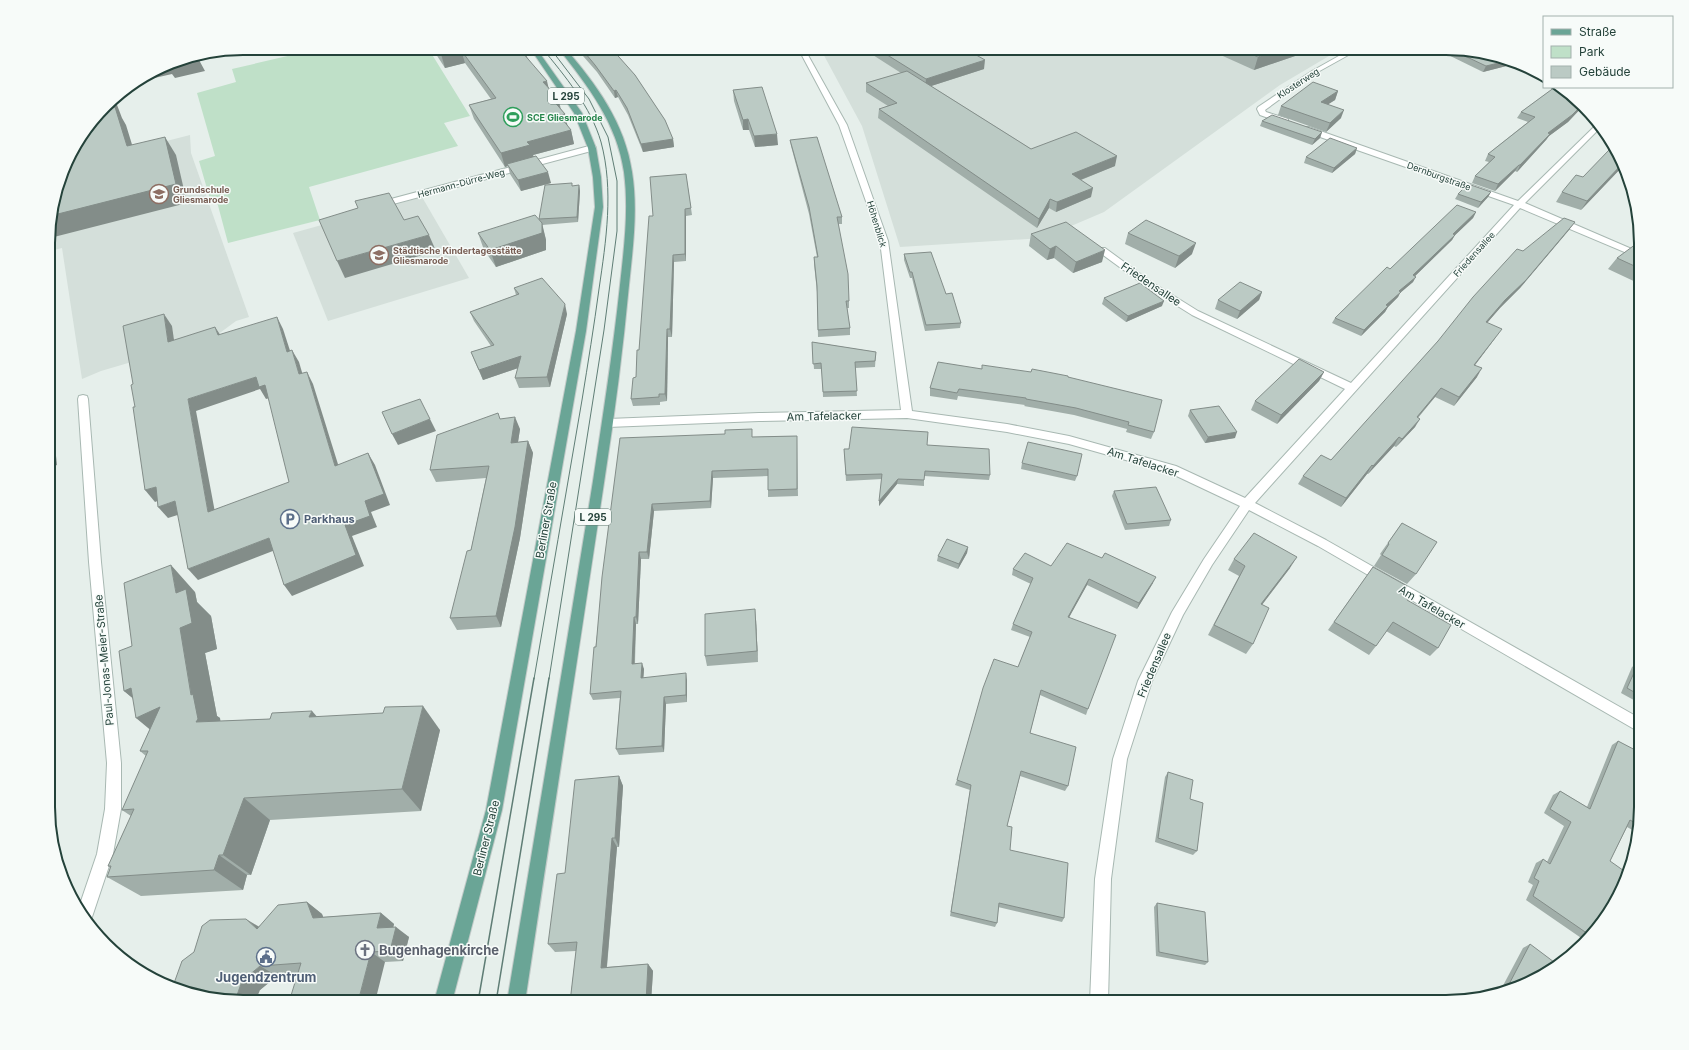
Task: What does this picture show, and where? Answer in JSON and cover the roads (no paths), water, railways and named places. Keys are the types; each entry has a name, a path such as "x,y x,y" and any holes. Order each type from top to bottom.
{"main road":[{"name":"Berliner Straße","path":"445,995 494,810 581,331 599,207 597,177 592,148 578,113 538,55"},
{"name":"L 295","path":"517,995 608,423 627,259 631,203 628,170 620,140 608,111 594,88 567,55"}],"street":[{"name":"Höhenblick","path":"805,55 843,125 884,241 907,414"},
{"name":"Klosterweg","path":"1261,108 1314,72 1345,55"},
{"name":"Dernburgstraße","path":"1261,108 1263,113 1519,204 1634,253"},
{"name":"Friedensallee","path":"1099,995 1104,879 1120,759 1145,681 1178,612 1208,562 1247,504 1519,204 1595,129"},
{"name":"Hermann-Dürre-Weg","path":"373,207 592,148"},
{"name":"Friedensallee","path":"1102,250 1147,283 1195,313 1353,388"},
{"name":"Paul-Jonas-Meier-Straße","path":"83,399 95,562 114,763 113,809 105,854 86,910"},
{"name":"Am Tafelacker","path":"608,423 751,417 907,414 1007,428 1069,440 1172,469 1247,504 1322,543 1634,723"}],"tram line":[{"path":"534,679 582,400 593,331 608,216 605,160 597,129 584,104 548,55"},
{"path":"549,679 604,330 617,231 617,181 608,137 589,99 555,55"},
{"path":"479,995 534,678"},
{"path":"497,995 549,678"}],"place":[{"name":"SCE Gliesmarode","path":"513,117"},
{"name":"Grundschule Gliesmarode","path":"159,194"},
{"name":"Städtische Kindertagesstätte Gliesmarode","path":"379,255"},
{"name":"Parkhaus","path":"290,519"},
{"name":"Bugenhagenkirche","path":"365,950"},
{"name":"Jugendzentrum","path":"266,957"}]}
